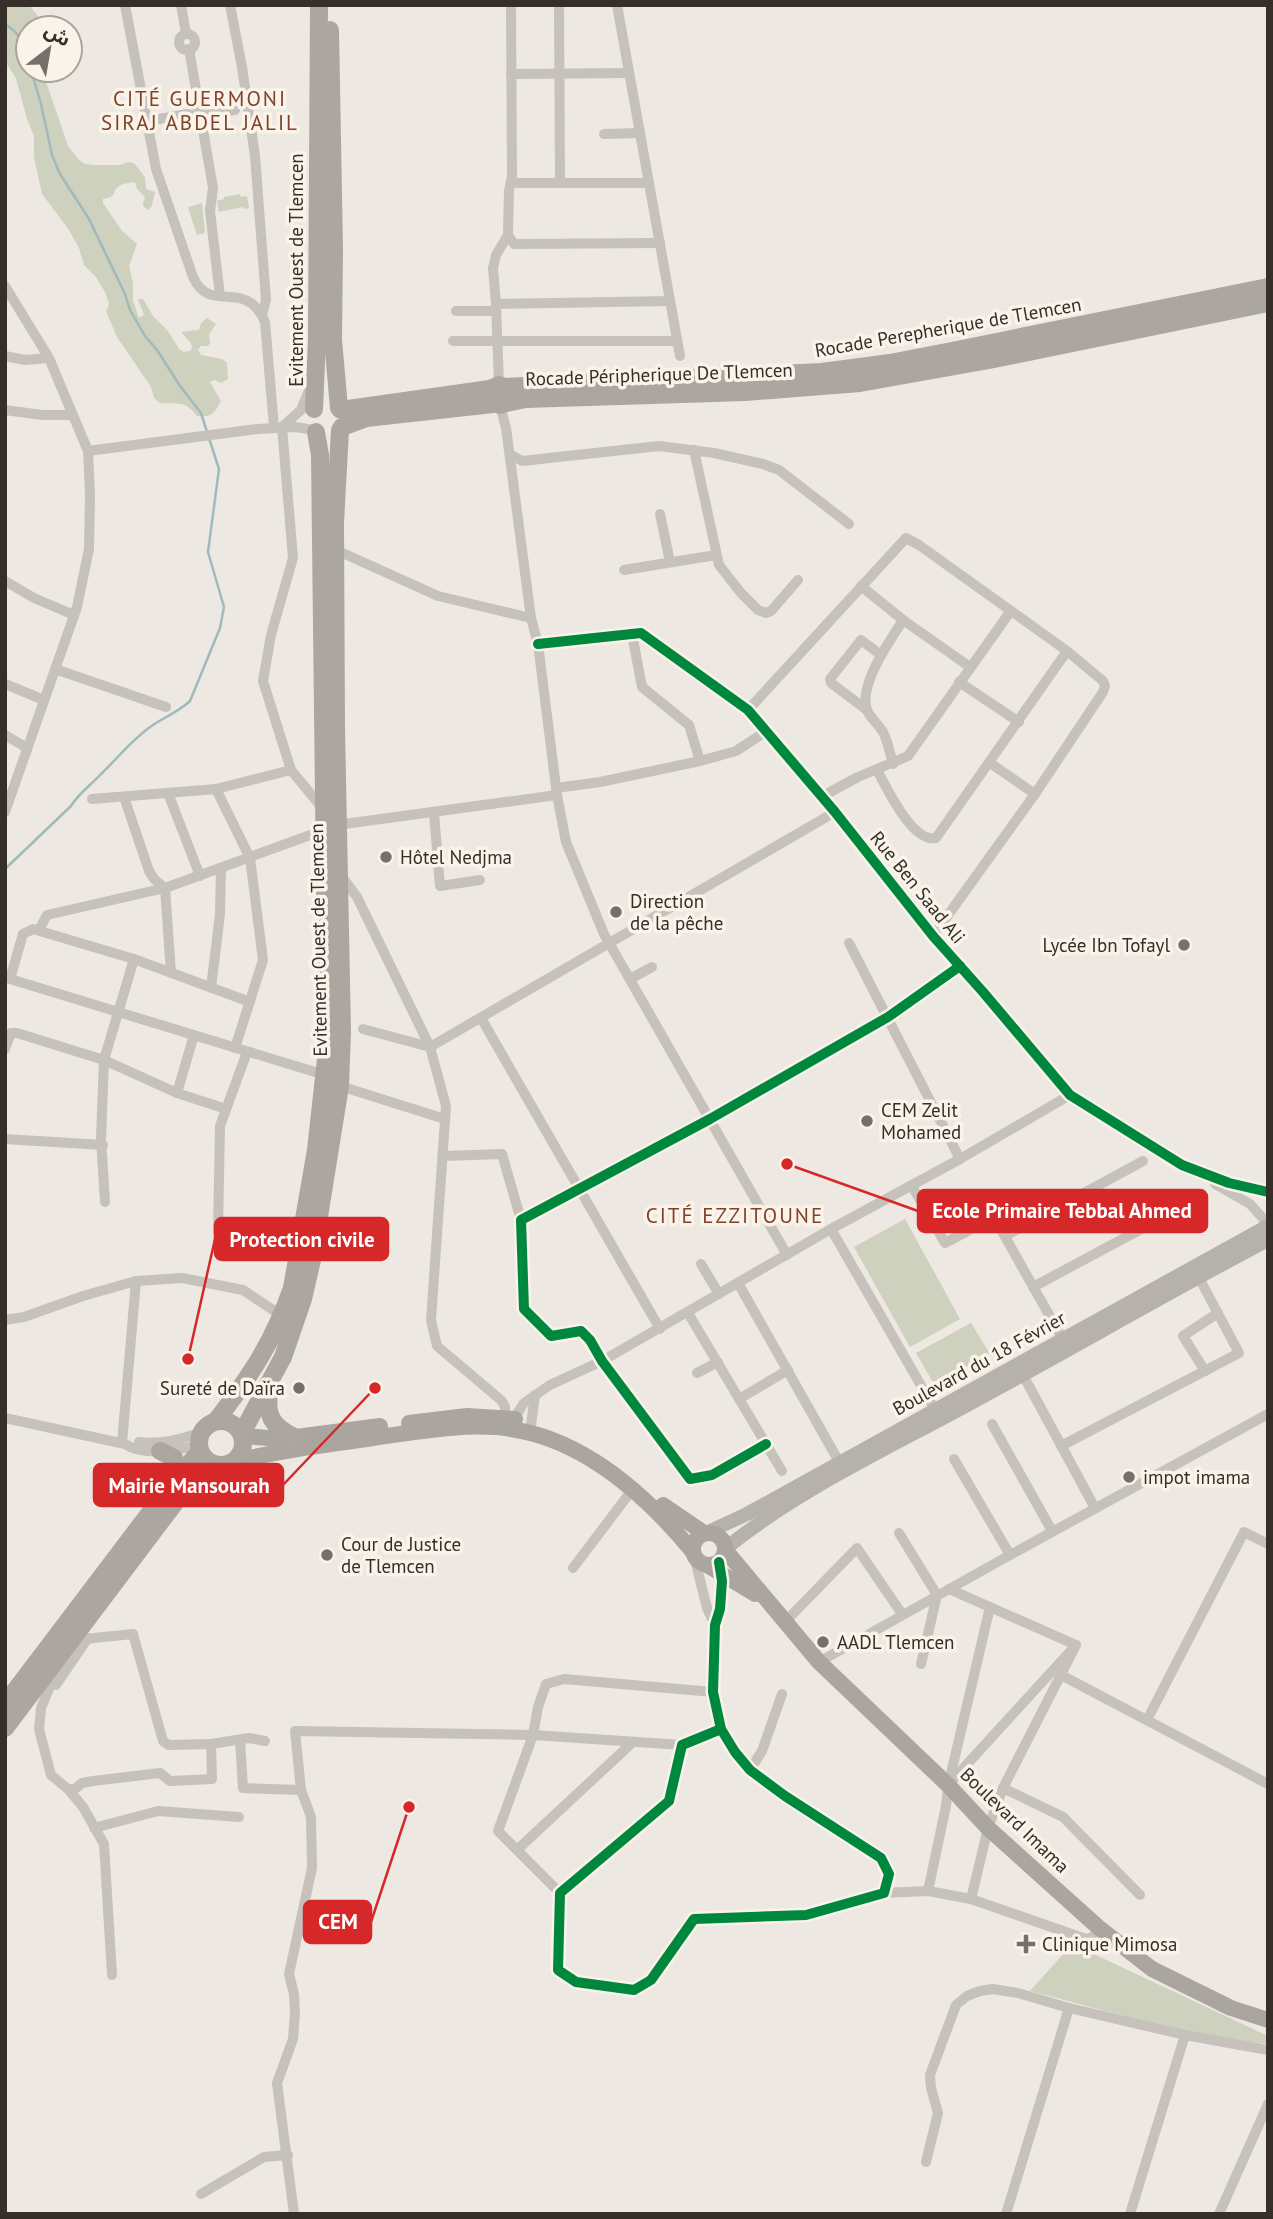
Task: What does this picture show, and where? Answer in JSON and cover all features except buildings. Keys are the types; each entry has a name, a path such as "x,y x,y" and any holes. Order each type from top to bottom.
{"highway":[{"name":"Evitement Ouest de Tlemcen","path":"242,1435 273,1378 291,1337 303,1299 312,1260 340,1086 340,874 331,827 324,810 320,446 311,421 317,387 319,5"},
{"name":"Evitement Ouest de Tlemcen","path":"5,1703 181,1473 259,1363 282,1316 292,1288 316,1150 325,1075 338,452 341,419 332,340 334,249 330,5"},
{"name":"Rocade Perepherique de Tlemcen","path":"499,396 822,372 944,353 1268,287"},
{"name":"Rocade Péripherique De Tlemcen","path":"499,396 526,399 745,392 860,383 989,360 1268,303"},
{"path":"315,431 330,436 341,419 366,418 499,396"},
{"name":"Evitement Ouest de Tlemcen","path":"314,410 321,404 329,403 341,419"},
{"path":"273,1378 268,1402 269,1415 275,1426 294,1437"},
{"path":"5,1728 65,1651 82,1637 177,1500 198,1480 230,1463 243,1450 242,1435 228,1422 204,1437 206,1459 214,1465 230,1463"},
{"path":"160,1451 174,1458 181,1473"}],"main road":[{"name":"Boulevard du 18 Février","path":"938,1415 1062,1338 1268,1225"},
{"name":"Boulevard du 18 Février","path":"706,1533 842,1467 938,1415 1023,1375 1198,1276 1268,1240"},
{"name":"Boulevard Imama","path":"242,1435 294,1437 467,1416 531,1427 574,1440 589,1448 668,1509 706,1533 720,1536 712,1558"},
{"name":"Boulevard Imama","path":"230,1463 281,1451 509,1422"},
{"name":"Boulevard Imama","path":"531,1427 575,1450 632,1490 769,1603 819,1662 948,1785 988,1828 1105,1933 1152,1969 1231,2008 1268,2020"},
{"name":"Boulevard du 18 Février","path":"712,1558 762,1520 842,1467"},
{"path":"706,1533 694,1542 712,1558"},
{"name":"Boulevard Imama","path":"712,1558 769,1603"}],"street":[{"path":"125,5 160,182 197,287 205,294 244,299 257,308 265,322 293,558 271,635 263,681 292,770 324,810"},
{"path":"181,5 186,34 180,38 179,43 182,48 189,49 213,188 210,211 220,296"},
{"path":"230,5 255,156 266,300 262,315"},
{"path":"511,5 511,239"},
{"path":"559,5 560,183"},
{"path":"617,5 680,356"},
{"path":"511,74 629,73"},
{"path":"147,121 212,110"},
{"path":"604,134 640,133"},
{"path":"511,183 649,183"},
{"path":"660,243 511,239 502,246 496,255 493,268 499,396 510,454 531,618 538,644 556,792 566,842 610,945 787,1255"},
{"path":"5,286 49,358 88,451 89,549 74,615 5,812"},
{"path":"456,311 670,300"},
{"path":"278,427 300,410 310,390 313,316 317,310"},
{"path":"453,341 677,341"},
{"path":"5,356 24,360 49,358"},
{"path":"5,410 42,415 73,415"},
{"path":"88,451 278,427 300,421 314,410"},
{"path":"278,427 315,431"},
{"path":"278,427 303,436 312,443 314,473 320,485"},
{"path":"510,454 522,461 659,446 763,464 779,470 849,524"},
{"path":"694,450 719,565 741,593 758,610 766,613 771,611 798,580"},
{"path":"660,514 670,562"},
{"path":"748,710 906,538 927,550 1067,651 1103,681 1105,685 1035,794 933,936"},
{"path":"336,550 438,596 531,618"},
{"path":"624,570 716,555"},
{"path":"5,581 34,598 74,615"},
{"path":"861,586 903,621 970,667"},
{"path":"821,797 858,777 908,756 1010,611"},
{"path":"867,710 869,683 881,655 903,621"},
{"name":"Rue Ben Saad Ali","path":"632,634 641,633 748,710 835,812 933,936 1070,1095 1182,1166 1229,1183 1268,1192"},
{"path":"538,644 632,634 642,687 689,725 700,761"},
{"path":"881,655 862,640 830,679 831,683 867,710 884,733 892,764"},
{"path":"877,770 907,820 923,836 932,840 940,834 1067,651"},
{"path":"55,669 166,707"},
{"path":"959,682 1019,722"},
{"path":"5,684 44,701"},
{"path":"39,930 47,915 165,888 331,827 556,792 700,761 736,751 765,732"},
{"path":"5,735 27,748"},
{"path":"990,763 1035,794"},
{"path":"92,799 216,789 292,770"},
{"path":"216,789 250,858 263,960 235,1048"},
{"path":"168,793 200,876"},
{"path":"124,797 149,871 165,888 171,973"},
{"path":"363,1029 430,1047 610,945 835,812"},
{"path":"434,813 440,886 480,880"},
{"path":"211,988 220,914 221,868"},
{"path":"340,874 357,897 430,1047 446,1106 431,1320 437,1346 502,1401 509,1422"},
{"path":"250,1002 134,959 33,929 23,934 9,979 325,1075"},
{"path":"849,943 960,1160"},
{"path":"105,1202 101,1138 104,1060 134,959"},
{"path":"521,1220 710,1119 887,1017 960,966"},
{"path":"630,979 652,967"},
{"path":"481,1018 660,1329"},
{"path":"5,1049 11,1033 18,1033 104,1060 177,1093 226,1109"},
{"path":"177,1093 194,1035"},
{"path":"218,1231 220,1126 247,1052"},
{"path":"340,1086 445,1119"},
{"path":"509,1422 518,1409 550,1385 603,1361 1070,1095"},
{"path":"5,1139 103,1145"},
{"path":"443,1156 502,1154 521,1220 524,1309 551,1336 581,1331 590,1340 690,1479 712,1475 766,1444"},
{"path":"1004,1236 1143,1161"},
{"path":"1182,1166 1250,1204 1268,1225"},
{"path":"912,1186 945,1243 994,1217 1062,1338"},
{"path":"1033,1287 1203,1196"},
{"path":"831,1229 938,1415"},
{"path":"701,1264 719,1294"},
{"path":"1061,1446 1239,1353 1198,1276"},
{"path":"5,1320 24,1317 83,1296 136,1282 182,1278 243,1290 282,1316"},
{"path":"124,1444 136,1282"},
{"path":"738,1283 842,1467"},
{"path":"688,1312 782,1471"},
{"path":"1205,1371 1183,1336 1218,1314"},
{"path":"697,1373 718,1362"},
{"path":"739,1398 788,1370"},
{"path":"1023,1375 1095,1508"},
{"path":"531,1427 535,1395"},
{"path":"819,1662 1268,1414"},
{"path":"5,1418 132,1448 160,1451 204,1437"},
{"path":"992,1424 1052,1531"},
{"path":"124,1444 134,1441 162,1442 204,1437"},
{"path":"954,1459 1010,1555"},
{"path":"573,1568 632,1490"},
{"path":"1147,1720 1244,1532 1268,1544"},
{"path":"899,1533 937,1595 921,1664"},
{"path":"785,1622 857,1548 902,1614"},
{"path":"712,1558 707,1608 715,1625"},
{"path":"712,1558 720,1609 715,1625 713,1692 721,1729 750,1770 881,1858 889,1874 884,1893"},
{"path":"948,1589 1076,1645"},
{"path":"928,1891 948,1785 990,1607"},
{"path":"44,1702 82,1637 133,1634 163,1741 169,1745 211,1744 249,1738 265,1741"},
{"path":"971,1899 988,1828 1003,1788 1076,1645"},
{"path":"948,1785 1076,1645"},
{"path":"65,1651 44,1702 39,1729 51,1775 68,1789 83,1807 104,1844 112,1975"},
{"path":"1061,1675 1268,1784"},
{"path":"713,1692 564,1679 546,1684 533,1735 498,1831 560,1893 558,1970 576,1982 634,1990 651,1980 694,1919 806,1915 884,1893 928,1891 971,1899 1086,1939 1105,1933"},
{"path":"750,1770 762,1751 782,1694"},
{"path":"294,2214 277,2083 293,2039 294,1994 289,1975 313,1860 311,1817 301,1790 295,1731 533,1735 682,1745 721,1729"},
{"path":"240,1740 243,1788 301,1790"},
{"path":"518,1849 633,1742"},
{"path":"68,1789 75,1789 82,1783 93,1781 160,1773 170,1781 212,1779 211,1744"},
{"path":"560,1893 669,1801 682,1745"},
{"path":"1003,1788 1063,1817 1140,1895"},
{"path":"94,1828 158,1811 239,1817"},
{"path":"926,2162 939,2113 930,2075 956,2005 967,1996 980,1991 993,1989 1018,1993 1069,2008 1185,2035 1268,2050"},
{"path":"1006,2214 1069,2008"},
{"path":"1130,2214 1185,2035"},
{"path":"1219,2214 1268,2104"},
{"path":"201,2194 264,2157 288,2155"}],"green space":[{"path":"5,5 29,5 36,14 14,14 14,75 5,61"},
{"path":"18,84 47,84 68,146 79,160 94,165 134,163 145,177 146,189 155,192 149,210 144,207 145,197 137,189 135,182 120,185 113,196 103,199 103,203 122,231 137,244 129,266 133,301 139,318 144,315 138,299 143,299 153,316 184,352 192,348 181,332 199,330 201,323 207,318 216,324 209,334 210,344 201,346 198,350 201,355 222,359 227,363 228,379 221,383 214,380 210,382 221,401 214,412 197,416 185,405 160,403 154,398 151,387 117,337 106,311 109,305 106,294 96,277 84,265 79,248 69,230 42,194 34,157 34,136"},
{"path":"240,194 241,197 247,196 249,208 219,212 217,201"},
{"path":"202,203 205,233 197,235 188,207"},
{"path":"905,1219 960,1319 910,1347 854,1247"},
{"path":"971,1323 990,1354 934,1384 916,1353"},
{"path":"1081,1948 1268,2036 1268,2044 1178,2029 1030,1991 1066,1951"}],"waterway":[{"path":"5,24 14,30"},
{"path":"35,84 52,155 60,174 89,219 130,310 145,336 201,413 207,432"},
{"path":"5,869 139,736 190,701 220,628 224,607 208,552 219,469 209,438"}],"cycle path":[{"path":"538,644 641,633 748,710 835,812 933,936 1070,1095 1182,1165 1229,1183 1268,1192"},
{"path":"766,1444 712,1475 690,1479 602,1361 590,1340 581,1331 551,1336 524,1309 521,1220 710,1119 888,1017 960,966"},
{"path":"719,1562 722,1581 720,1609 715,1625 713,1692 721,1729 750,1770 881,1858 889,1874 884,1893 806,1915 694,1919 651,1980 634,1990 576,1982 558,1970 560,1893 669,1801 682,1745 721,1729"}],"place":[{"name":"Hôtel Nedjma","path":"386,857"},
{"name":"Direction de la pêche","path":"616,912"},
{"name":"Lycée Ibn Tofayl","path":"1184,945"},
{"name":"CEM Zelit Mohamed","path":"867,1121"},
{"name":"Ecole Primaire Tebbal Ahmed","path":"787,1164"},
{"name":"Protection civile","path":"188,1359"},
{"name":"Sureté de Daïra","path":"299,1388"},
{"name":"Mairie Mansourah","path":"375,1388"},
{"name":"impot imama","path":"1129,1477"},
{"name":"Cour de Justice de Tlemcen","path":"327,1555"},
{"name":"AADL Tlemcen","path":"823,1642"},
{"name":"CEM","path":"409,1807"},
{"name":"Clinique Mimosa","path":"1026,1944"}],"district":[{"name":"CITÉ GUERMONI SIRAJ ABDEL JALIL","path":"200,111"},
{"name":"CITÉ EZZITOUNE","path":"735,1216"}]}
